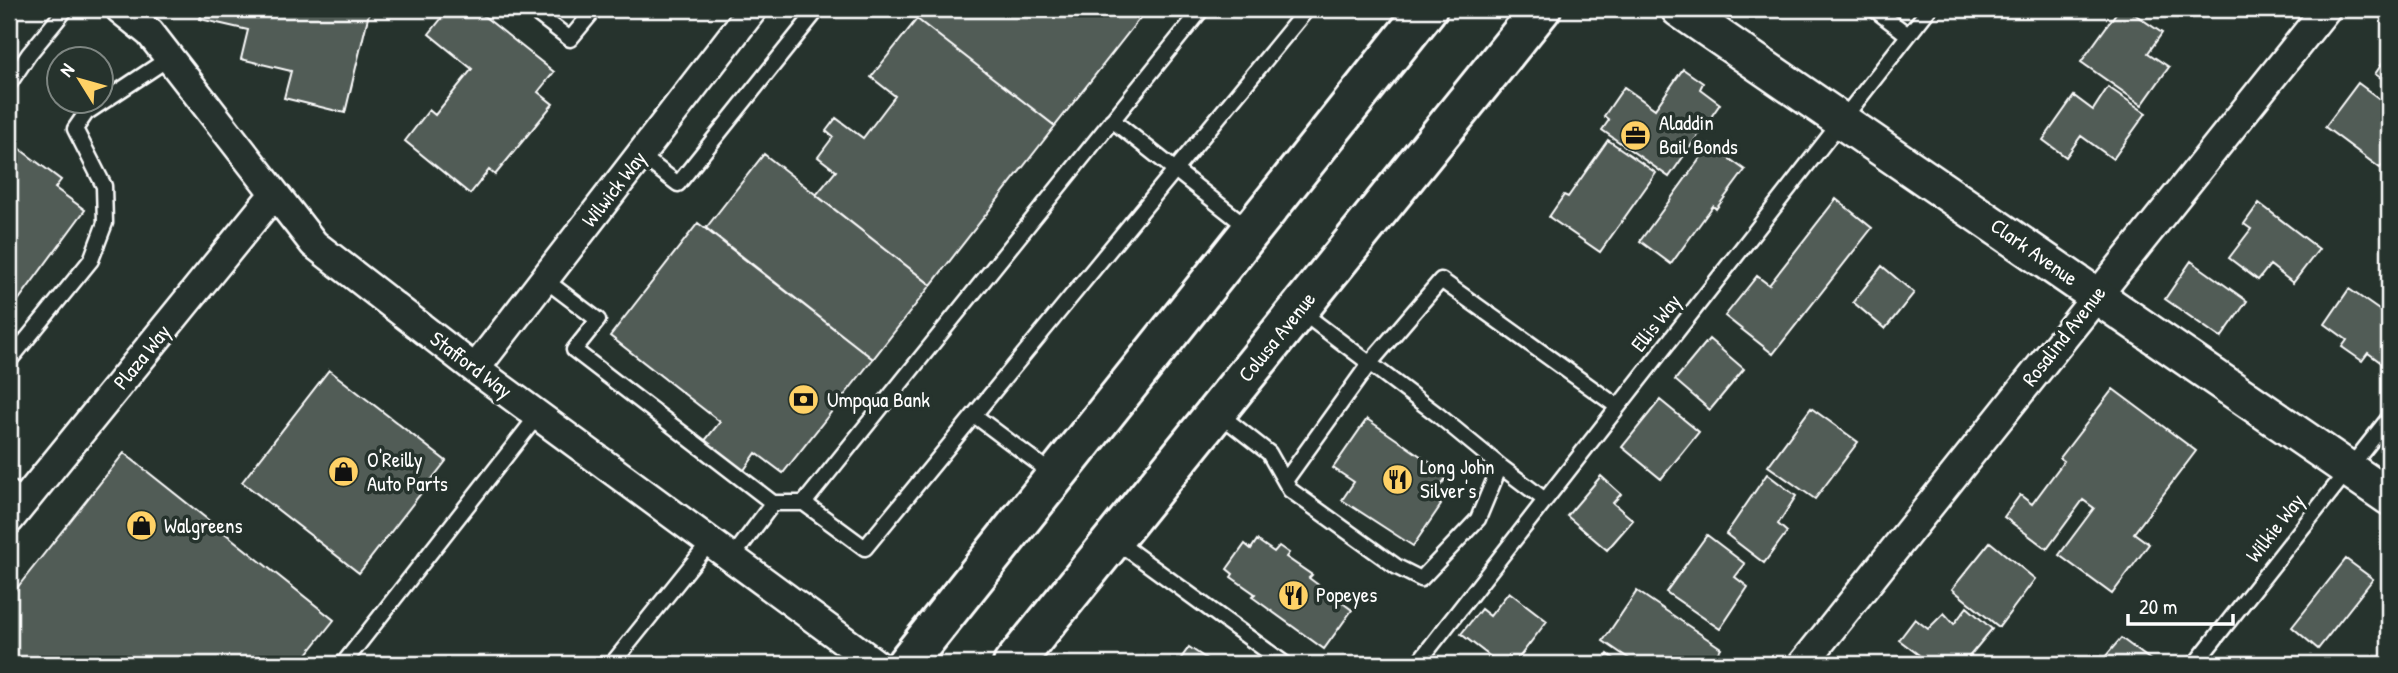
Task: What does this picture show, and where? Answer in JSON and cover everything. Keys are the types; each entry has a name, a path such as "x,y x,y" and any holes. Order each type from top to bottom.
{"highway":[{"name":"Colusa Avenue","path":"1013,664 1541,9"},
{"path":"906,664 1251,230 1417,12"}],"street":[{"name":"Stafford Way","path":"120,9 150,33 314,244 475,369 876,664"},
{"name":"Wilwick Way","path":"475,369 753,9"},
{"name":"Clark Avenue","path":"1679,9 2389,497"},
{"name":"Rosalind Avenue","path":"1803,664 2326,9"},
{"name":"Plaza Way","path":"14,502 274,194"}],"lane":[{"path":"9,84 29,54 66,9"},
{"path":"531,9 570,39 595,9"},
{"path":"640,155 678,184 818,9"},
{"path":"804,503 1202,9"},
{"path":"544,279 598,320 574,350 774,503 804,503 865,548 1307,9"},
{"name":"Ellis Way","path":"1417,664 1929,9"},
{"path":"1883,11 1908,35"},
{"path":"9,361 91,260 105,223 104,186 75,129 86,113 169,58"},
{"path":"1112,120 1251,230"},
{"path":"1285,481 1369,364 1441,280 1618,407"},
{"path":"1299,310 1545,500"},
{"path":"1216,412 1269,453 1290,490 1397,567 1421,579 1478,519 1500,466"},
{"path":"343,664 538,415"},
{"path":"974,415 1055,476"},
{"name":"Wilkie Way","path":"2195,664 2389,418"},
{"path":"612,664 634,637 721,550 774,503"},
{"path":"1114,539 1285,664"}],"building":[{"path":"203,9 370,9 345,113 284,98 291,71 241,59 248,30 200,19"},
{"path":"449,9 475,9 554,72 538,92 553,104 495,175 489,170 470,194 405,141 429,110 435,115 472,69 429,34"},
{"path":"910,9 1147,9 1055,126 908,12"},
{"path":"2119,9 2127,9 2162,33 2148,53 2169,67 2142,105 2081,62"},
{"path":"917,19 1055,126 931,285 816,195 836,171 818,157 833,137 826,131 836,118 863,138 895,96 871,77"},
{"path":"2389,54 2389,83 2375,74"},
{"path":"1683,69 1703,83 1700,89 1720,104 1669,177 1602,130 1609,120 1604,116 1624,87 1655,109"},
{"path":"2358,83 2389,106 2389,156 2380,168 2325,127"},
{"path":"2108,87 2146,113 2113,159 2081,136 2066,157 2043,140 2074,96 2093,110"},
{"path":"1608,140 1656,173 1600,252 1549,217 1564,195 1568,197"},
{"path":"9,141 61,180 55,188 85,210 9,313"},
{"path":"1710,145 1745,170 1716,209 1713,206 1671,264 1640,241"},
{"path":"764,154 931,285 873,359 706,228"},
{"path":"1836,199 1872,228 1773,354 1725,316 1757,276 1769,285"},
{"path":"2259,203 2319,249 2293,283 2270,265 2258,280 2229,258 2251,229 2244,224"},
{"path":"698,223 873,359 783,473 756,453 742,473 703,443 720,422 610,336"},
{"path":"2191,261 2247,301 2221,338 2165,299"},
{"path":"1882,266 1914,293 1885,329 1853,302"},
{"path":"2349,289 2389,317 2389,355 2383,364 2368,353 2362,361 2342,347 2347,340 2325,324"},
{"path":"1709,339 1744,369 1710,410 1675,380"},
{"name":"O'Reilly Auto Parts","path":"329,370 446,461 359,573 242,482"},
{"path":"2113,389 2196,451 2134,533 2149,544 2112,594 2059,555 2094,508 2083,500 2047,549 2004,517 2020,495 2032,504 2064,461 2060,458"},
{"path":"1660,400 1699,432 1661,479 1622,447"},
{"path":"1811,408 1858,442 1815,499 1768,466"},
{"name":"Long John Silver's","path":"1367,419 1448,475 1432,498 1441,505 1413,546 1342,500 1354,482 1333,468"},
{"name":"Walgreens","path":"124,453 334,620 299,664 9,664 9,598"},
{"path":"1767,474 1796,496 1778,524 1787,532 1764,563 1726,534"},
{"path":"1601,476 1621,494 1613,503 1633,520 1607,550 1567,516"},
{"path":"1707,535 1745,564 1735,577 1748,587 1720,629 1666,592"},
{"name":"Popeyes","path":"1257,540 1274,552 1279,546 1289,553 1286,557 1312,575 1309,578 1352,610 1324,649 1252,597 1255,594 1231,577 1233,574 1227,569 1245,544 1251,549"},
{"path":"1990,542 2035,579 1999,627 1952,589"},
{"path":"2346,559 2373,579 2318,649 2292,627"},
{"path":"1637,591 1721,648 1710,664 1637,664 1603,641"},
{"path":"1509,592 1547,621 1514,664 1500,664 1461,634 1481,609 1490,616"},
{"path":"1967,607 1992,629 1963,664 1931,664 1899,640 1915,619 1928,629 1944,613 1954,624"},
{"path":"2121,638 2156,664 2099,664"},
{"path":"1189,647 1214,664 1177,664"},
{"path":"1608,654 1621,664 1601,664"}],"place":[{"name":"Aladdin Bail Bonds","path":"1636,135"},
{"name":"Umpqua Bank","path":"804,400"},
{"name":"O'Reilly Auto Parts","path":"344,472"},
{"name":"Long John Silver's","path":"1397,479"},
{"name":"Walgreens","path":"141,526"},
{"name":"Popeyes","path":"1293,595"}]}
